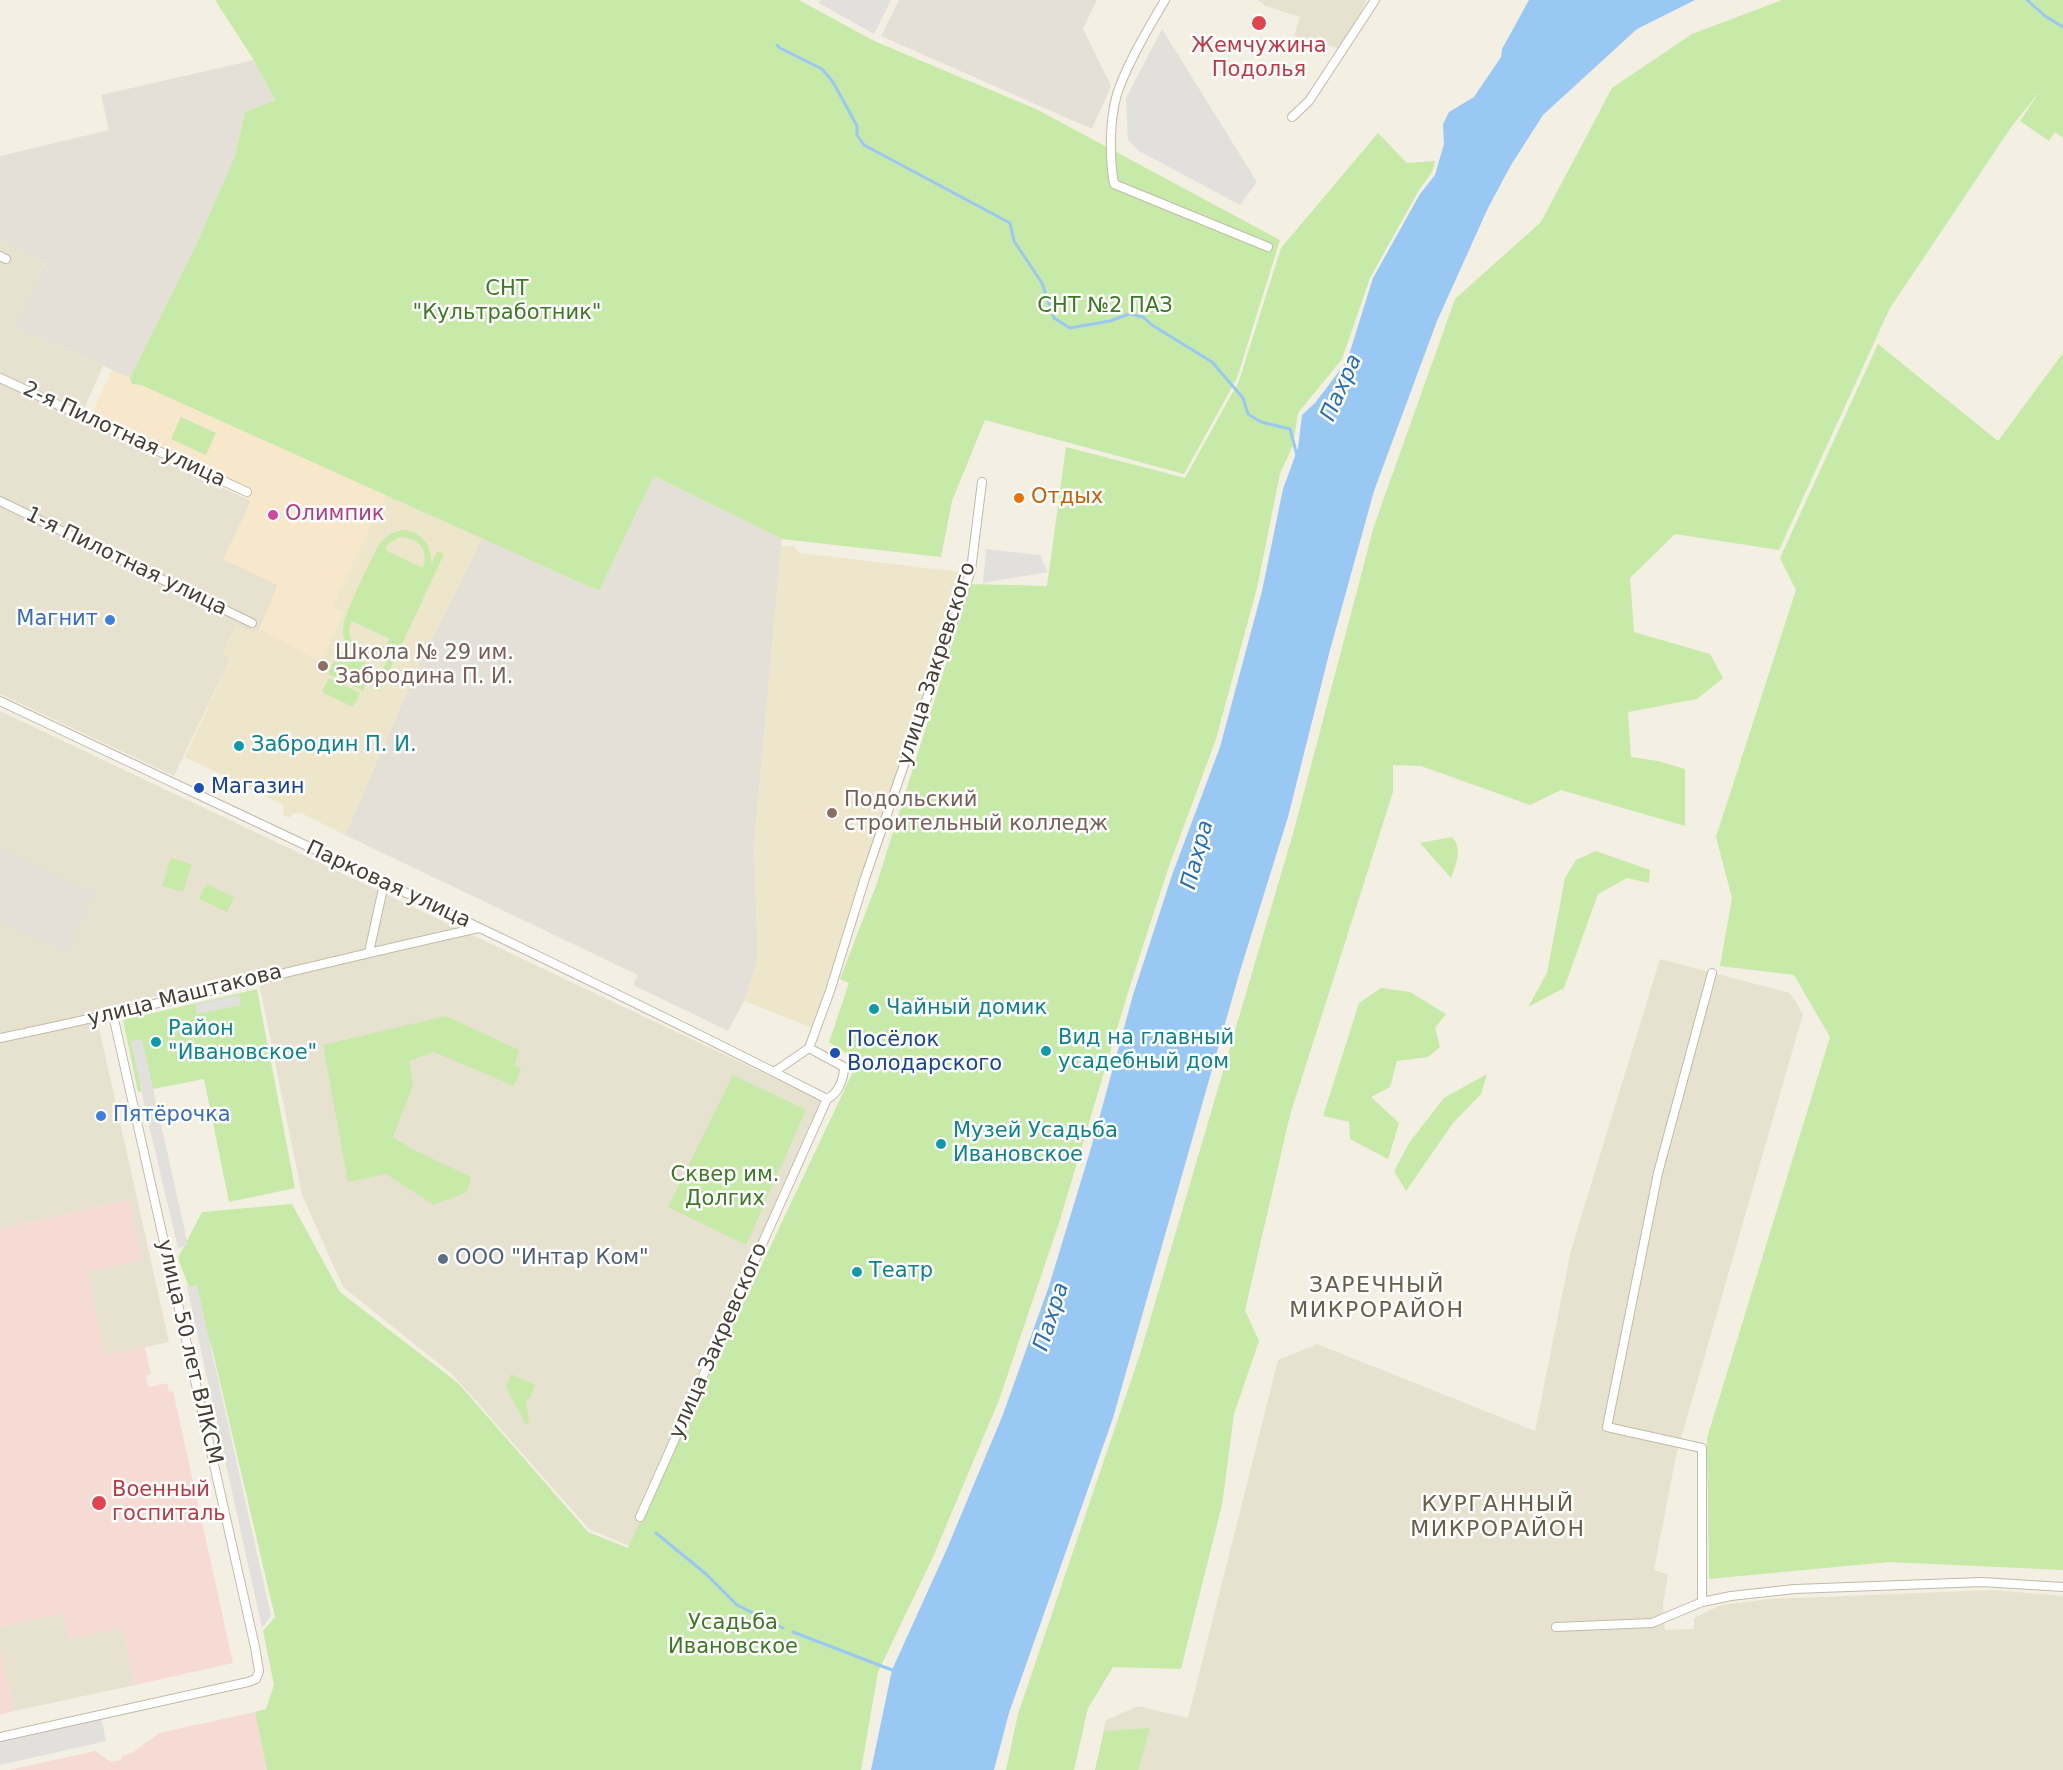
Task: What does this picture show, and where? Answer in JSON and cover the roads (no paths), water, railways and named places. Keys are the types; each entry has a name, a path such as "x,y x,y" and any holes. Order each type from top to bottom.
{"street":[{"path":"1165,0 1120,84 1113,119 1110,160 1114,184 1268,247"},
{"path":"1292,117 1309,101 1375,0"},
{"name":"2-я Пилотная улица","path":"0,378 248,492"},
{"name":"улица Закревского","path":"809,1048 831,991 865,878 970,570 982,482"},
{"name":"1-я Пилотная улица","path":"0,501 252,622"},
{"name":"Парковая улица","path":"0,701 480,928 827,1099"},
{"path":"369,952 384,884"},
{"name":"улица Маштакова","path":"0,1038 113,1015 369,952 480,928"},
{"path":"1702,1602 1702,1448 1607,1427 1658,1173 1712,973"},
{"name":"улица 50 лет ВЛКСМ","path":"0,1737 248,1682 256,1679 259,1671 113,1015"},
{"path":"774,1072 809,1048 844,1068 844,1075 834,1096 827,1099"},
{"name":"улица Закревского","path":"640,1517 827,1099"},
{"path":"1556,1627 1652,1623 1702,1602 1731,1596 1795,1589 1982,1582 2063,1587"}],"water":[{"name":"Пахра","path":"1529,0 1695,0 1637,29 1543,115 1511,165 1488,208 1437,321 1374,491 1330,650 1288,817 1240,971 1113,1418 1009,1713 994,1770 871,1770 892,1670 946,1551 1002,1417 1049,1286 1091,1148 1133,995 1172,875 1220,747 1262,591 1283,489 1298,448 1302,415 1315,403 1347,361 1373,278 1420,194 1435,175 1444,144 1443,124 1449,112 1474,97 1501,57 1502,49"}],"waterway":[{"path":"2027,0 2045,16 2063,27"},
{"path":"777,45 822,69 833,82 857,126 857,135 864,145 1010,223 1014,241 1042,283 1054,318 1070,328 1110,321 1129,314 1143,317 1212,362 1243,398 1248,414 1261,422 1290,429 1297,455"},
{"path":"656,1533 706,1574 737,1605 783,1628"},
{"path":"793,1632 892,1670"}],"place":[{"name":"Жемчужина Подолья","path":"1259,23"},
{"name":"Отдых","path":"1019,498"},
{"name":"Олимпик","path":"273,515"},
{"name":"Магнит","path":"110,620"},
{"name":"Школа № 29 им. Забродина П. И.","path":"323,666"},
{"name":"Забродин П. И.","path":"239,746"},
{"name":"Магазин","path":"199,788"},
{"name":"Подольский строительный колледж","path":"832,813"},
{"name":"Чайный домик","path":"874,1009"},
{"name":"Район \"Ивановское\"","path":"156,1042"},
{"name":"Вид на главный усадебный дом","path":"1046,1051"},
{"name":"Посёлок Володарского","path":"835,1053"},
{"name":"Пятёрочка","path":"101,1116"},
{"name":"Музей Усадьба Ивановское","path":"941,1144"},
{"name":"ООО \"Интар Ком\"","path":"443,1259"},
{"name":"Театр","path":"857,1272"},
{"name":"Военный госпиталь","path":"99,1503"}],"district":[{"name":"ЗАРЕЧНЫЙ МИКРОРАЙОН","path":"1377,1298"},
{"name":"КУРГАННЫЙ МИКРОРАЙОН","path":"1498,1518"}],"park label":[{"name":"СНТ \"Культработник\"","path":"507,302"},
{"name":"СНТ №2 ПАЗ","path":"1105,307"},
{"name":"Сквер им. Долгих","path":"725,1188"},
{"name":"Усадьба Ивановское","path":"733,1636"}]}
